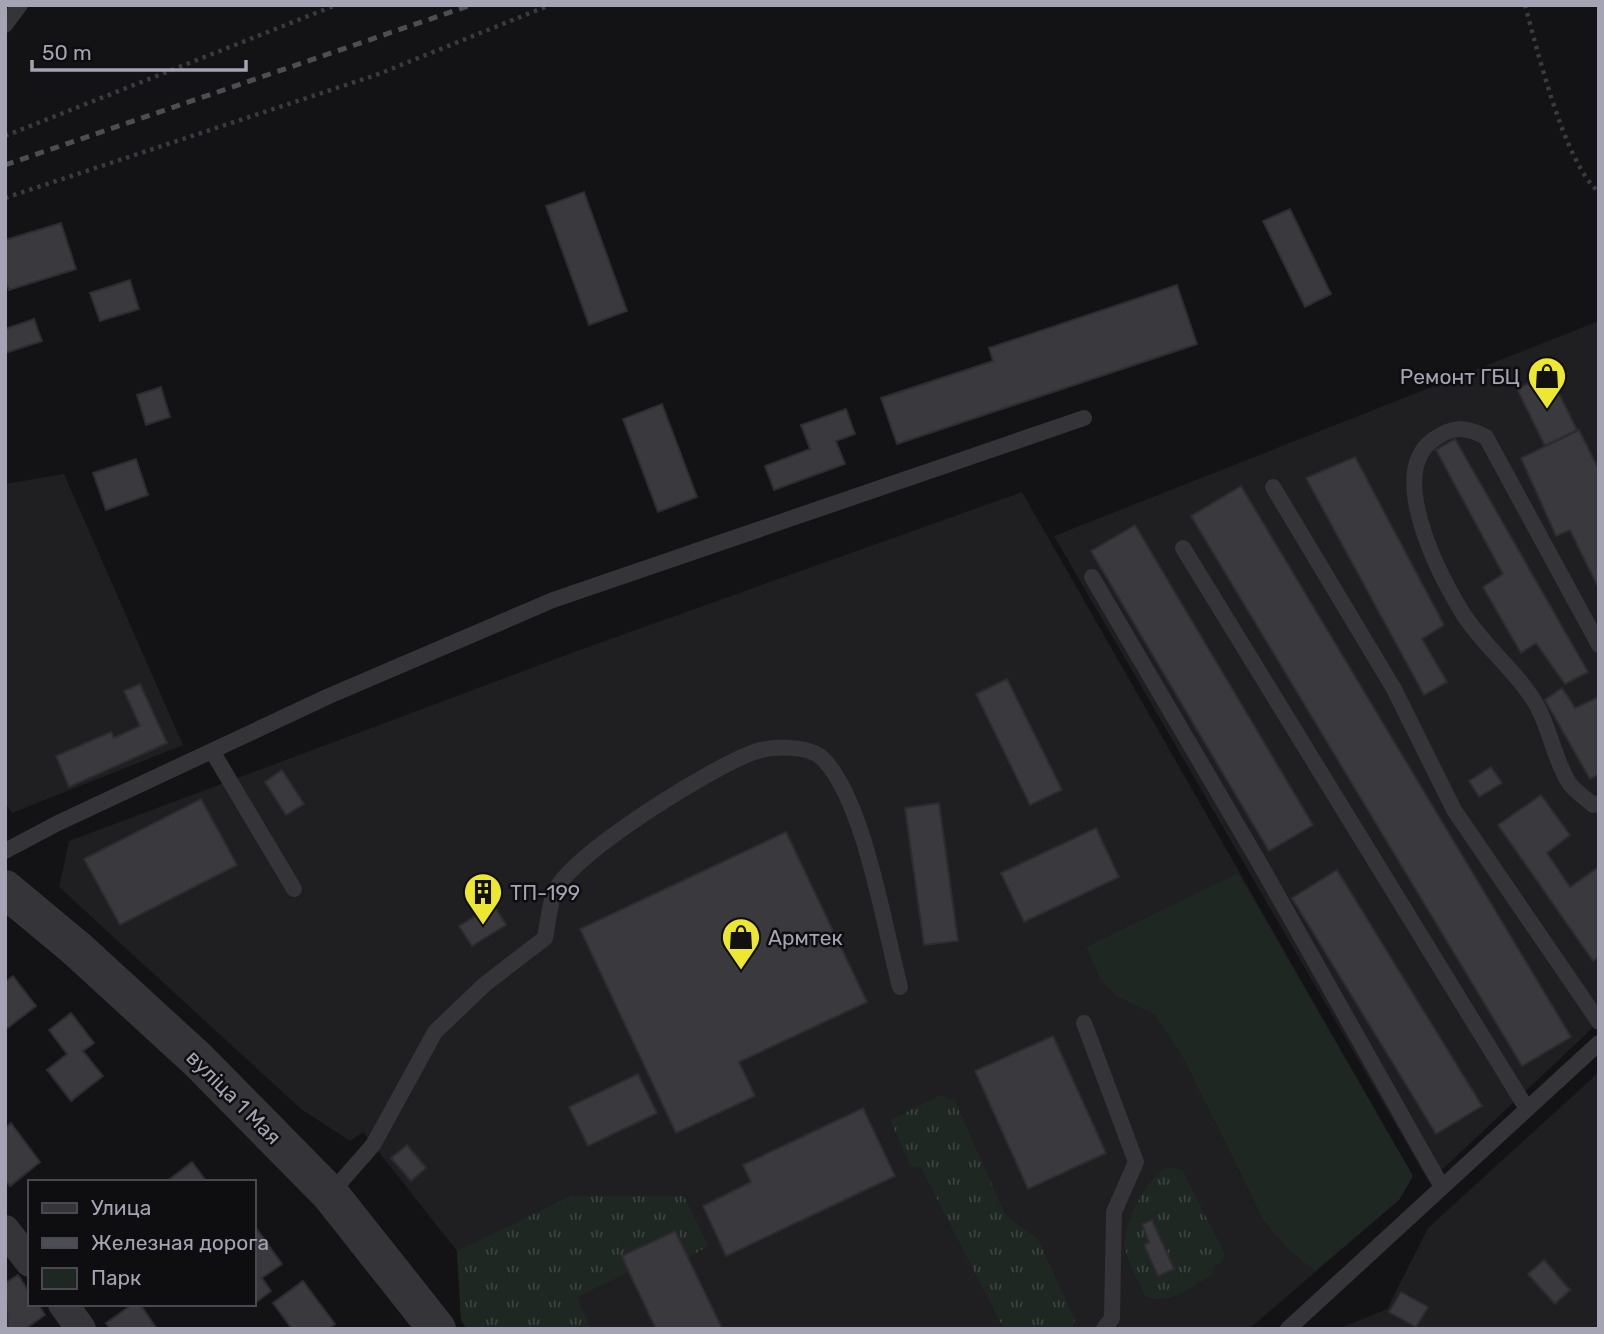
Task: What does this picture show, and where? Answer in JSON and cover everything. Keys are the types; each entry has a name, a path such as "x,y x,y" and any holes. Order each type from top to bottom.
{"street":[{"name":"вуліца 1 Мая","path":"5,889 77,949 198,1060 330,1194 437,1329"},
{"path":"5,1230 28,1259"},
{"path":"64,1306 81,1329"}],"lane":[{"path":"5,25 20,5"},
{"path":"5,852 329,696 554,600 1084,418"},
{"path":"1599,645 1486,437 1470,429 1451,428 1429,443 1414,471 1415,504 1431,550 1463,614 1536,704 1570,783 1593,805 1599,803"},
{"path":"1273,487 1394,689 1454,810 1599,1022"},
{"path":"1183,548 1527,1109"},
{"path":"1092,577 1260,864 1442,1187"},
{"path":"330,1194 373,1145 435,1032 484,985 545,939 555,891 586,855 695,783 755,752 793,747 824,758 852,803 900,987"},
{"path":"212,751 293,889"},
{"path":"1084,1023 1136,1162 1114,1212 1112,1318 1104,1329"},
{"path":"1288,1329 1599,1044"}],"path":[{"path":"5,136 336,5"},
{"path":"5,198 376,75 550,5"},
{"path":"1525,5 1545,79 1570,147 1599,192"}],"shaded area":[{"path":"1599,321 1599,1022 1429,1182 1054,536"},
{"path":"64,474 183,745 12,813 5,803 5,484"},
{"path":"1022,492 1413,1176 1399,1200 1249,1329 467,1329 461,1320 457,1251 363,1132 350,1141 301,1109 59,887 69,841 574,652"},
{"path":"1599,1072 1599,1329 1338,1329 1387,1309 1428,1228"}],"green space":[{"path":"1238,873 1413,1176 1399,1200 1315,1271 1288,1249 1264,1221 1182,1055 1154,1014 1118,997 1100,979 1086,947"},
{"path":"941,1095 955,1101 1005,1214 1038,1239 1075,1320 1072,1329 1004,1329 921,1168 911,1167 890,1120"},
{"path":"1166,1167 1182,1170 1225,1254 1221,1264 1215,1264 1212,1275 1180,1294 1163,1299 1145,1296 1125,1249 1131,1216 1151,1181","holes":["1151,1220 1173,1269 1159,1276 1144,1245 1149,1242 1142,1225"]},
{"path":"571,1196 684,1196 708,1246 688,1258 675,1231 622,1256 629,1272 577,1297 591,1329 467,1329 461,1320 457,1251"}],"building":[{"path":"584,192 627,311 589,325 546,206"},
{"path":"1290,209 1331,294 1305,307 1263,221"},
{"path":"61,223 76,269 9,290 5,279 5,240"},
{"path":"130,280 139,309 100,321 90,293"},
{"path":"1177,285 1197,344 897,444 881,398 993,361 989,348"},
{"path":"34,319 42,341 5,353 5,329"},
{"name":"Ремонт ГБЦ","path":"1549,373 1577,430 1545,446 1517,389"},
{"path":"161,387 170,417 146,425 137,395"},
{"path":"662,404 697,497 658,512 623,419"},
{"path":"846,409 855,434 836,441 845,464 774,490 765,466 810,449 801,425"},
{"path":"1579,430 1599,470 1599,589 1570,530 1556,536 1521,458"},
{"path":"1455,439 1588,672 1565,684 1536,643 1521,653 1483,587 1503,574 1436,450"},
{"path":"1355,457 1444,625 1422,639 1447,682 1424,695 1306,478"},
{"path":"136,459 148,495 106,510 93,473"},
{"path":"1241,486 1571,1037 1522,1066 1191,516"},
{"path":"1135,525 1313,825 1269,851 1091,551"},
{"path":"1007,679 1062,790 1030,805 976,694"},
{"path":"140,684 167,743 69,787 56,756 111,732 114,738 140,726 124,691"},
{"path":"1562,688 1575,708 1599,697 1599,774 1590,779 1545,700"},
{"path":"1491,767 1502,783 1479,797 1469,781"},
{"path":"282,770 304,804 286,815 265,782"},
{"path":"1541,795 1570,835 1547,853 1570,887 1599,867 1599,957 1593,961 1498,825"},
{"path":"201,799 237,865 120,925 84,859"},
{"path":"939,803 958,941 924,945 905,808"},
{"path":"1096,828 1119,877 1024,922 1001,873"},
{"path":"786,832 867,1002 739,1062 755,1096 676,1133 580,929"},
{"path":"1337,870 1482,1106 1436,1134 1292,898"},
{"name":"ТП-199","path":"494,905 506,925 472,946 459,926"},
{"path":"13,976 36,1006 5,1030 5,982"},
{"path":"71,1013 94,1043 83,1051 103,1076 71,1101 47,1070 67,1054 49,1030"},
{"path":"1053,1036 1106,1153 1028,1189 975,1071"},
{"path":"638,1074 657,1113 588,1146 569,1107"},
{"path":"863,1108 895,1176 726,1256 703,1206 751,1182 743,1165"},
{"path":"11,1123 40,1162 10,1186 5,1180 5,1128"},
{"path":"407,1145 426,1168 411,1181 391,1158"},
{"path":"192,1162 206,1180 169,1180"},
{"path":"1152,1220 1174,1269 1158,1276 1144,1245 1149,1242 1142,1224"},
{"path":"256,1228 282,1264 262,1278 271,1291 256,1302"},
{"path":"675,1231 722,1328 720,1329 656,1329 629,1272 622,1256"},
{"path":"1544,1260 1570,1290 1555,1304 1528,1274"},
{"path":"18,1275 28,1290 28,1306 39,1306 45,1315 25,1329 8,1329 5,1283"},
{"path":"303,1281 335,1324 329,1329 292,1329 273,1303"},
{"path":"1401,1292 1428,1307 1416,1327 1389,1312"},
{"path":"130,1306 141,1306 157,1329 110,1329 106,1323"}],"railway":[{"path":"5,165 471,5"}],"place":[{"name":"Ремонт ГБЦ","path":"1547,410"},
{"name":"ТП-199","path":"483,926"},
{"name":"Армтек","path":"741,971"}]}
